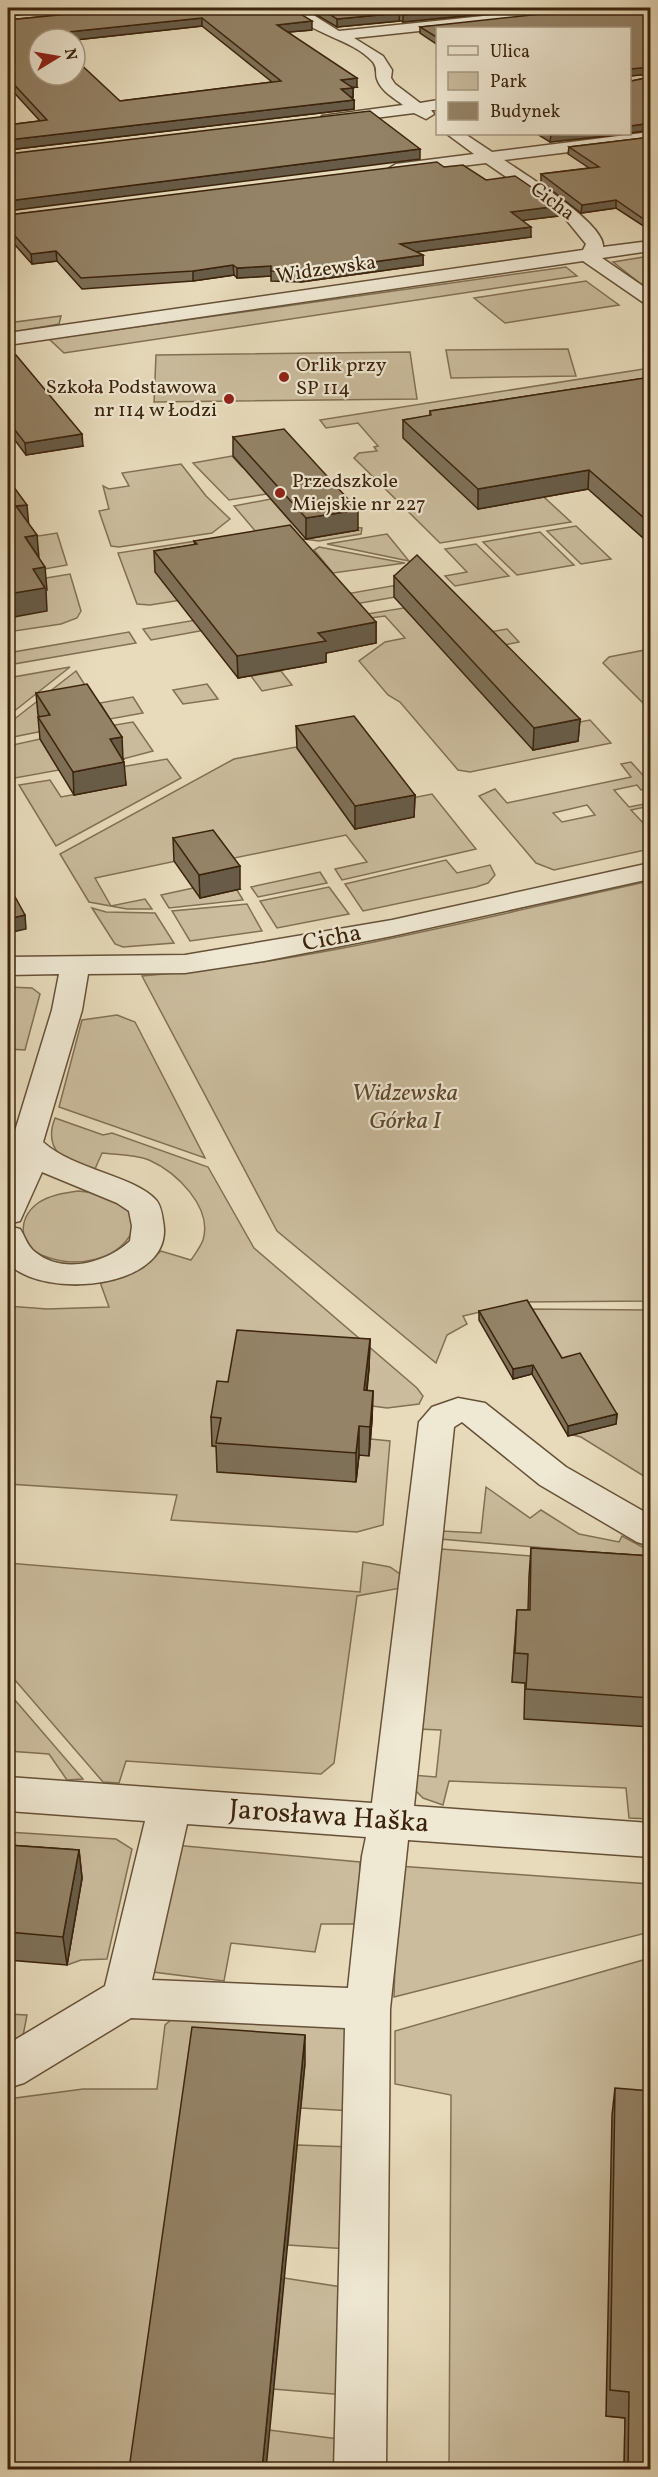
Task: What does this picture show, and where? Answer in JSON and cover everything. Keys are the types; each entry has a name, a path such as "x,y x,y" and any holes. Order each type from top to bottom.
{"street":[{"path":"294,8 321,28 339,35 378,59 385,70 384,78 389,87 436,121"},
{"path":"339,35 596,8"},
{"path":"314,120 436,105"},
{"name":"Cicha","path":"456,135 575,217 595,243 594,250 587,256"},
{"path":"384,171 651,137"},
{"name":"Widzewska","path":"8,339 651,246"},
{"path":"587,256 651,299"},
{"name":"Cicha","path":"8,966 185,964 392,928 651,871"},
{"path":"8,1214 28,1167 27,1144 67,1010 75,967"},
{"path":"8,1236 10,1248 29,1264 55,1274 81,1273 115,1267 146,1245 148,1226 144,1206 123,1191 67,1174 42,1160 27,1144"},
{"path":"360,2469 368,2009 383,1856 391,1821 437,1422 448,1412 464,1409 472,1412 554,1476 651,1532"},
{"name":"Jarosława Haška","path":"8,1794 651,1840"},
{"path":"124,1998 170,1805"},
{"path":"8,2068 124,1998 368,2009"}],"green space":[{"path":"650,256 650,291 613,262"},
{"path":"566,267 577,276 64,353 49,339"},
{"path":"586,281 619,305 505,323 474,298"},
{"path":"61,316 59,324 8,333 8,323"},
{"path":"568,349 576,376 451,378 446,350"},
{"name":"Orlik przy SP 114","path":"410,352 417,399 154,402 156,355"},
{"path":"650,368 646,371 650,375 650,413 421,455 478,508 519,501 532,486 571,522 440,543 354,458 359,453 377,451 374,447 378,446 358,423 326,428 320,420"},
{"path":"232,456 242,467 255,466 267,494 229,500 193,463"},
{"path":"181,464 206,496 230,519 212,533 119,547 111,546 99,511 109,509 103,486 109,489 129,486 122,473"},
{"path":"271,499 291,522 362,528 361,534 319,541 257,533 234,506"},
{"path":"576,526 611,559 581,564 547,531"},
{"path":"540,532 574,565 517,575 483,542"},
{"path":"57,533 67,565 34,571 25,538"},
{"path":"387,534 409,561 327,544"},
{"path":"235,535 206,596 150,605 137,604 118,553"},
{"path":"476,544 509,576 455,586 445,576 467,572 445,549"},
{"path":"319,547 405,563 333,573 314,550"},
{"path":"70,574 81,611 77,618 61,624 8,632 8,618 40,579"},
{"path":"420,581 430,591 223,627 215,617"},
{"path":"446,601 478,634 507,629 519,642 490,648 563,725 590,720 611,743 470,772 458,770 400,702 388,695 359,661 385,642 405,638 385,616 363,619 361,615"},
{"path":"196,620 205,630 151,640 143,629"},
{"path":"129,632 136,643 8,665 8,653"},
{"path":"650,649 650,710 603,663 609,657"},
{"path":"70,667 8,716 8,678"},
{"path":"76,671 97,704 39,714 48,730 8,738 8,724"},
{"path":"281,671 292,685 262,691 251,676"},
{"path":"207,684 218,699 183,704 173,690"},
{"path":"133,697 143,713 110,719 100,703"},
{"path":"133,722 153,751 123,759 103,727"},
{"path":"40,739 59,770 15,778 8,765 8,746"},
{"path":"296,747 355,829 402,800 432,794 476,849 342,880 335,869 367,862 346,835 220,861 214,853 95,878 111,906 145,899 152,909 127,909 89,902 60,854 234,759"},
{"path":"167,759 181,778 56,846 19,785 50,780 61,797 125,785 115,768"},
{"path":"631,762 650,783 650,788 641,790 637,785 614,790 629,807 650,803 650,806 631,810 645,825 650,824 650,849 554,870 536,863 479,796 495,789 507,803 631,777 621,764","holes":["587,805 595,815 562,822 553,813"]},
{"path":"446,860 457,873 490,865 495,875 488,883 476,887 363,911 345,884"},
{"path":"320,872 327,883 258,897 251,887"},
{"name":"Widzewska Górka I","path":"650,881 650,1301 523,1302 463,1316 467,1324 447,1335 436,1363 277,1231 142,976 206,970 334,950"},
{"path":"329,887 349,914 277,928 260,901"},
{"path":"193,888 237,890 243,900 169,908 161,895"},
{"path":"247,904 262,931 190,941 172,911"},
{"path":"92,908 106,912 155,913 174,943 123,947 115,944"},
{"path":"8,987 32,988 40,994 25,1050 8,1049 11,1033 8,1033"},
{"path":"117,1015 135,1022 205,1158 59,1107 82,1020"},
{"path":"55,1118 103,1135 112,1133 208,1167 254,1248 417,1388 423,1396 419,1404 387,1408 365,1405 369,1368 215,1428 212,1446 355,1482 359,1455 371,1439 390,1441 383,1525 357,1532 171,1520 177,1495 8,1484 8,1306 47,1309 109,1307 100,1282 132,1271 161,1251 191,1260 203,1240 205,1228 203,1215 190,1192 170,1173 149,1160 102,1153 95,1169 75,1163 60,1154 52,1139"},
{"path":"78,1191 110,1198 128,1209 133,1223 128,1238 115,1251 95,1259 71,1262 36,1252 29,1246 23,1232 26,1217 38,1203 47,1198"},
{"path":"526,1309 650,1310 650,1480 581,1437 572,1435 561,1367"},
{"path":"486,1487 530,1518 541,1510 579,1534 619,1542 622,1536 650,1551 650,1557 440,1539 441,1531 481,1533"},
{"path":"441,1549 650,1565 527,1640 515,1639 512,1682 525,1683 650,1727 650,1819 629,1818 626,1788 449,1781 443,1805 423,1798 412,1787 412,1775 436,1777 441,1730 417,1729"},
{"path":"363,1562 390,1567 400,1574 401,1588 357,1596 334,1763 321,1774 126,1761 119,1783 103,1782 8,1672 8,1563 360,1592"},
{"path":"8,1692 83,1779 67,1780 49,1754 8,1751"},
{"path":"8,1832 116,1839 132,1849 107,1959 81,1960 67,1965 82,1879 8,1873"},
{"path":"174,1845 360,1862 360,1924 321,1924 315,1952 231,1943 224,1981 145,1971"},
{"path":"398,1866 650,1884 650,1932 394,1997"},
{"path":"650,1958 650,2119 606,2416 625,2418 624,2469 449,2469 451,2095 395,2084 395,2031"},
{"path":"182,2011 343,2021 357,2034 354,2111 301,2108 305,2063 136,2469 8,2470 8,2099 83,2089 157,2089 165,2025"},
{"path":"8,2014 27,2015 23,2036 8,2045"},
{"path":"297,2145 352,2147 348,2249 288,2245"},
{"path":"284,2278 348,2288 345,2395 273,2389"},
{"path":"269,2430 346,2440 345,2469 265,2470"}],"building":[{"path":"129,8 292,8 312,21 277,25 357,78 341,80 353,88 341,89 354,100 8,140 8,125 47,120 8,78 8,20","holes":["202,18 281,81 120,101 87,70 87,87 27,87 27,27 87,27 87,30"]},
{"path":"319,8 392,8 400,13 337,19"},
{"path":"392,8 481,8 403,15"},
{"path":"597,8 651,8 651,68 631,69 631,27 436,27 436,37 420,27"},
{"path":"651,77 651,123 631,126 631,81"},
{"path":"370,111 420,149 8,201 8,154"},
{"path":"651,137 651,219 645,220 616,200 582,205 541,174 599,167 569,147"},
{"path":"437,162 444,167 463,165 486,180 515,176 559,206 511,212 531,227 400,244 423,255 301,272 271,271 271,266 237,268 233,265 193,271 81,278 56,251 31,254 8,228 8,215"},
{"path":"16,355 82,434 25,443 8,421 8,356"},
{"path":"651,377 651,524 589,470 478,489 403,420 431,415 430,411"},
{"path":"284,429 358,510 306,518 233,437"},
{"path":"8,479 27,505 16,506 37,535 25,537 45,567 33,569 45,588 8,594"},
{"path":"290,525 376,622 318,633 326,641 237,656 154,551 197,544 194,541"},
{"path":"417,555 580,719 534,728 394,576"},
{"path":"87,684 122,737 110,739 124,762 73,772 38,717 50,715 36,693"},
{"path":"354,716 415,795 355,806 296,726"},
{"path":"213,830 240,866 199,875 173,838"},
{"path":"8,884 25,915 8,919"},
{"path":"527,1300 562,1358 580,1353 617,1414 568,1426 533,1365 513,1369 479,1311"},
{"path":"237,1330 370,1339 364,1390 373,1391 370,1427 359,1426 356,1453 216,1443 221,1418 211,1417 217,1381 228,1382"},
{"path":"531,1548 651,1556 651,1698 526,1689 528,1654 515,1653 517,1610 530,1610"},
{"path":"8,1845 79,1850 63,1937 8,1932"},
{"path":"192,2027 305,2035 262,2469 129,2469"},
{"path":"615,2088 651,2091 651,2469 628,2469 629,2392 610,2390"}],"place":[{"name":"Orlik przy SP 114","path":"284,377"},
{"name":"Szkoła Podstawowa nr 114 w Łodzi","path":"229,399"},
{"name":"Przedszkole Miejskie nr 227","path":"280,493"}]}
